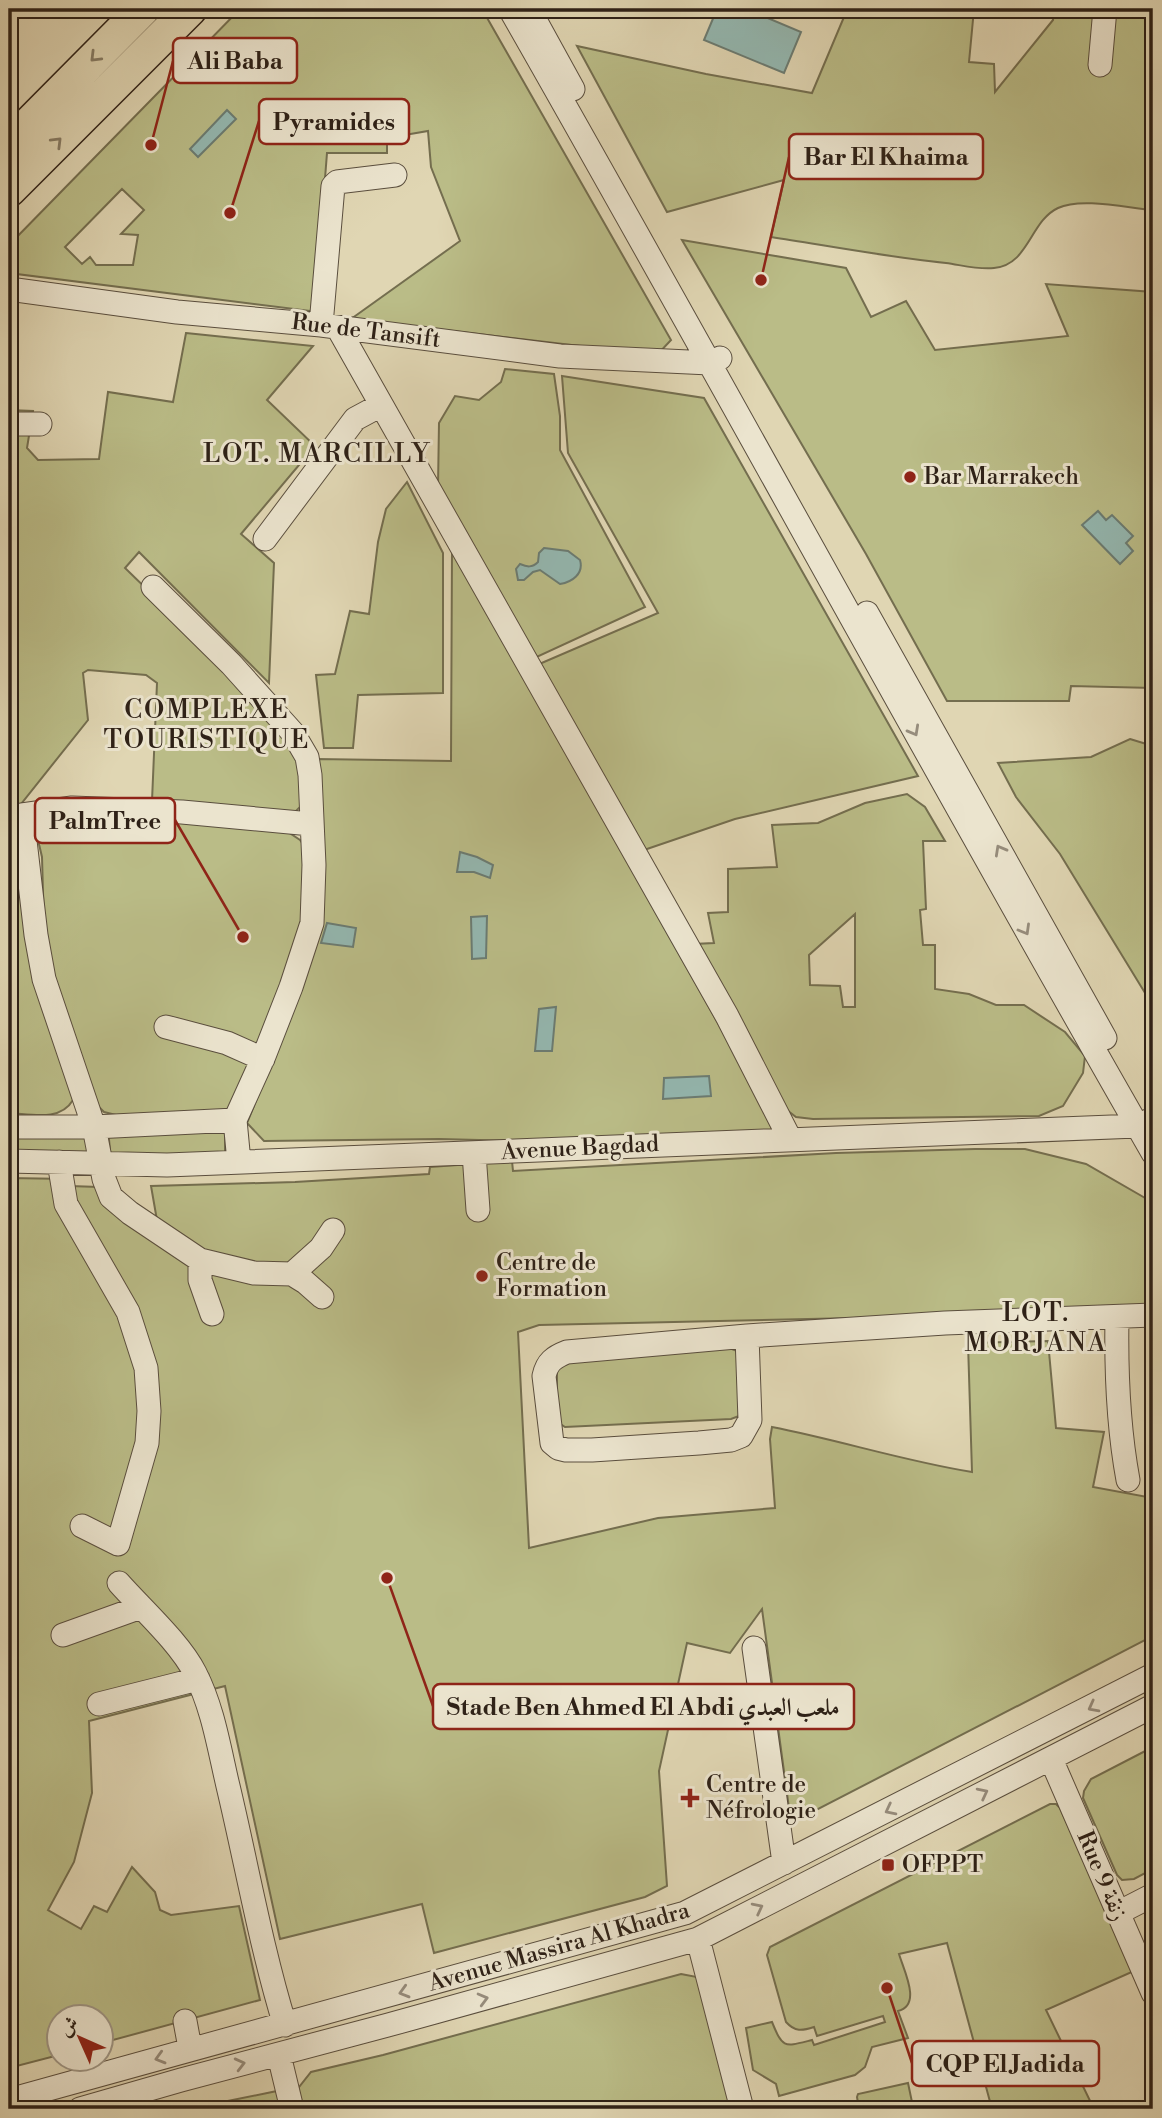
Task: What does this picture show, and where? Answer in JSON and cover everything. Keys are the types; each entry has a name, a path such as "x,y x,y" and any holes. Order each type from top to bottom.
{"highway":[{"path":"9,144 143,9"},
{"path":"9,190 190,9"}],"street":[{"path":"510,9 716,360 1147,1123 1153,1153"},
{"path":"529,9 716,360"},
{"path":"1100,65 1105,9"},
{"path":"395,175 337,182 333,186 329,326 381,405 727,1016 790,1139"},
{"name":"Rue de Tansift","path":"9,289 177,312 329,326 560,356 716,360"},
{"path":"265,539 355,419 381,405"},
{"path":"9,424 40,424"},
{"path":"153,587 216,648 293,733 307,757 310,775 314,904 312,923 304,952 263,1059 235,1120 239,1162"},
{"path":"311,824 182,812 72,808 15,817 26,837 36,935 44,979 94,1126 104,1179 111,1197 200,1260 254,1273 292,1275 322,1297"},
{"path":"166,1027 227,1043 263,1059"},
{"path":"9,1127 235,1120"},
{"name":"Avenue Bagdad","path":"9,1161 167,1165 1147,1123"},
{"path":"474,1153 478,1210"},
{"path":"59,1162 66,1204 128,1312 146,1368 149,1410 147,1443 118,1544 82,1526"},
{"path":"292,1275 321,1248 333,1230"},
{"path":"200,1260 200,1280 212,1314"},
{"path":"747,1336 750,1420 741,1436 731,1440 583,1451 558,1448 552,1443 544,1376 546,1367 556,1356 567,1352 747,1336 945,1323 1153,1315"},
{"path":"1117,1317 1116,1375 1120,1430 1128,1480"},
{"path":"120,1583 184,1656 198,1679 214,1729 270,1975 285,2025"},
{"path":"63,1635 141,1607"},
{"path":"754,1648 784,1863"},
{"name":"Avenue Massira Al Khadra","path":"9,2100 685,1913 1153,1675"},
{"path":"99,1704 198,1679"},
{"name":"Avenue Massira Al Khadra","path":"80,2109 698,1940 1153,1706"},
{"name":"Rue 9 زنقة","path":"1051,1759 1153,1993"},
{"path":"1118,1913 1153,1895"},
{"path":"698,1940 742,2109"},
{"path":"185,2021 190,2048"},
{"path":"279,2055 292,2109"}],"green space":[{"path":"240,9 482,9 671,340 657,355 351,319 460,241 431,167 428,131 387,138 387,153 327,153 315,306 310,311 9,273 9,245","holes":["122,189 144,210 121,234 138,235 133,265 96,265 90,257 82,264 65,247"]},
{"path":"823,9 974,9 969,62 994,64 995,92 1053,20 1054,9 1153,9 1153,210 1092,203 1058,208 1041,222 1015,259 994,268 880,255 771,237 784,180 667,212 577,46 706,74 812,93 844,17"},
{"path":"682,240 846,268 871,317 906,301 935,350 1068,336 1046,284 1153,292 1153,688 1071,686 1069,701 947,701 866,554"},
{"path":"186,333 313,346 267,400 315,446 241,534 274,563 269,683 139,552 125,568 201,642 298,753 305,802 292,815 152,801 157,683 146,675 88,670 83,673 88,720 17,809 9,810 9,410 33,411 27,448 38,460 99,459 108,392 173,402"},
{"path":"505,369 554,374 560,416 560,450 645,607 528,661 438,487 439,423 455,396 479,400 501,382"},
{"path":"562,376 704,398 918,776 735,819 644,850 530,668 658,613 568,453"},
{"path":"407,482 443,553 443,693 358,695 353,748 324,748 316,675 335,674 350,611 369,614 378,542 386,509"},
{"path":"452,549 778,1130 570,1142 439,1139 264,1141 247,1123 301,990 317,759 451,761"},
{"path":"1130,739 1153,746 1153,1006 1060,854 1016,797 998,763 1091,757"},
{"path":"907,794 925,807 945,841 923,841 926,909 920,910 923,945 935,945 935,989 969,994 996,1005 1024,1005 1065,1032 1085,1056 1083,1073 1063,1106 1039,1116 813,1119 796,1117 783,1107 694,944 714,943 708,913 728,912 728,869 777,867 772,825 818,823 865,803","holes":["855,914 855,1007 843,1007 840,986 810,985 809,955"]},
{"path":"44,816 279,826 300,840 305,847 305,921 233,1113 116,1115 104,1112 96,1104 51,966 44,928 42,857 34,823"},
{"path":"9,825 16,831 73,1100 67,1107 53,1114 9,1113"},
{"path":"225,1123 225,1159 111,1160 108,1129"},
{"path":"9,1136 89,1138 92,1157 9,1155"},
{"path":"1025,1149 1086,1164 1152,1202 1153,1305 854,1318 539,1325 518,1332 529,1548 658,1518 775,1508 770,1439 772,1427 972,1472 968,1343 1048,1341 1056,1428 1104,1432 1093,1487 1153,1498 1153,1636 791,1823 762,1609 730,1653 687,1643 659,1771 667,1886 645,1897 434,1953 422,1904 280,1939 225,1686 89,1721 92,1793 74,1862 48,1910 81,1929 94,1906 107,1912 132,1867 155,1892 160,1910 171,1915 239,1906 260,2000 116,2039 116,2002 46,2002 46,2058 9,2068 9,1178 69,1179 70,1186 99,1187 158,1226 151,1186 295,1182 429,1174 430,1167 512,1161 513,1171 836,1153"},
{"path":"729,1348 740,1352 739,1416 731,1419 565,1427 559,1423 557,1363"},
{"path":"1153,1747 1153,1869 1134,1879 1122,1880 1117,1875 1083,1798 1084,1791 1091,1779"},
{"path":"1050,1804 1056,1804 1060,1808 1134,1971 1046,2010 1094,2109 992,2109 947,1943 899,1954 910,1995 905,2008 898,2011 908,2038 872,2047 865,2067 855,2075 779,2096 776,2084 753,2070 746,2028 772,2022 779,2037 786,2044 812,2040 814,2045 885,2022 883,2016 817,2036 814,2027 802,2030 792,2028 786,2022 767,1955 770,1947"},
{"path":"681,1974 697,1977 735,2109 300,2109 296,2091 311,2072"},
{"path":"908,2083 913,2107 921,2106 923,2109 859,2109 858,2094"},
{"path":"277,2091 280,2109 188,2109"}],"water":[{"path":"717,9 746,9 801,32 784,73 704,40"},
{"path":"227,110 236,119 198,157 190,149"},
{"path":"1098,511 1106,520 1112,515 1133,536 1126,543 1133,551 1120,564 1082,525"},
{"path":"544,548 568,551 580,560 579,573 560,584 540,570 524,580 518,580 516,569 520,564 536,564 539,553"},
{"path":"460,852 493,865 490,878 474,872 457,872"},
{"path":"487,916 486,958 472,959 471,917"},
{"path":"327,923 356,928 353,947 321,943"},
{"path":"556,1007 552,1051 535,1051 539,1009"},
{"path":"709,1076 711,1096 663,1099 664,1078"}],"place":[{"name":"Ali Baba","path":"151,145"},
{"name":"Pyramides","path":"230,213"},
{"name":"Bar El Khaima","path":"761,280"},
{"name":"Bar Marrakech","path":"910,477"},
{"name":"PalmTree","path":"243,937"},
{"name":"Centre de Formation","path":"482,1276"},
{"name":"Stade Ben Ahmed El Abdi ملعب العبدي","path":"387,1578"},
{"name":"Centre de Néfrologie","path":"690,1798"},
{"name":"OFPPT","path":"888,1865"},
{"name":"CQP El Jadida","path":"887,1988"}],"district":[{"name":"LOT. MARCILLY","path":"317,454"},
{"name":"COMPLEXE TOURISTIQUE","path":"207,725"},
{"name":"LOT. MORJANA","path":"1036,1328"}]}
